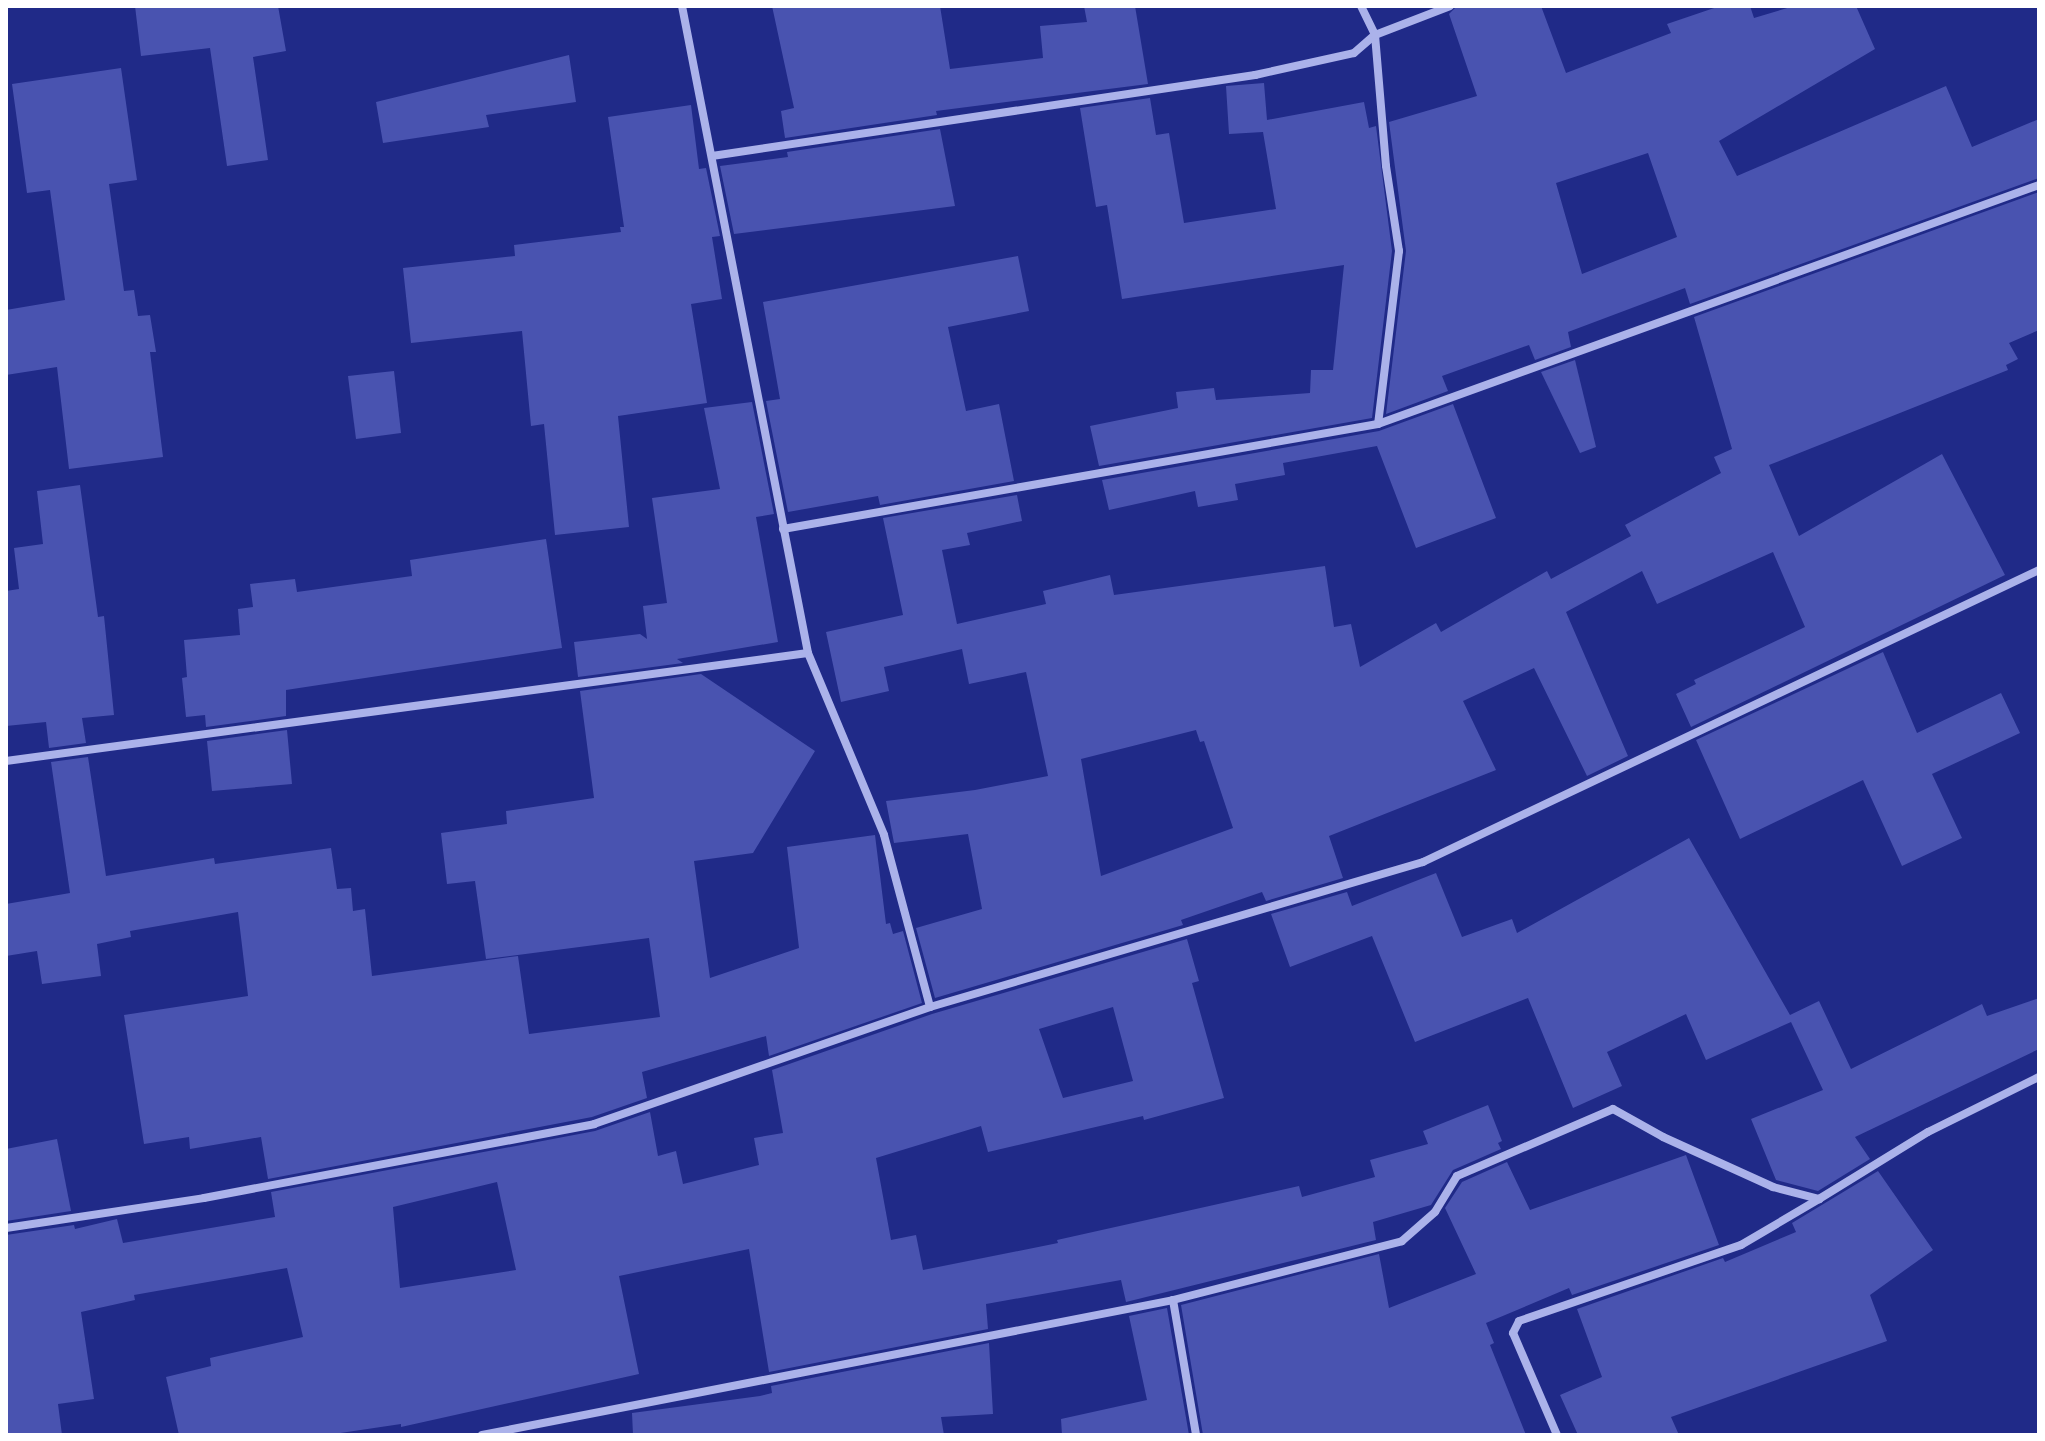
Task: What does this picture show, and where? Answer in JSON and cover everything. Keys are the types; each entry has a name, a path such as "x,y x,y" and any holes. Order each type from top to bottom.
{"street":[{"path":"682,6 808,653 884,835 930,1007"},
{"path":"1361,6 1375,35 1386,166 1399,251 1378,424"},
{"path":"712,156 1255,75 1354,53 1375,35 1450,6"},
{"path":"783,529 1378,424 2039,185"},
{"path":"6,1228 204,1198 594,1124 930,1007 1423,862 2039,570"},
{"path":"6,761 808,653"},
{"path":"1557,1435 1513,1333 1519,1321 1741,1245 1928,1132 2039,1077"},
{"path":"482,1435 1173,1300 1402,1241 1435,1212 1457,1176 1613,1109 1663,1137 1773,1187 1819,1199"},
{"path":"1173,1300 1196,1435"}],"building":[{"path":"135,6 278,6 286,51 253,57 268,160 227,166 210,48 141,56"},
{"path":"772,6 940,6 950,69 1043,58 1040,26 1087,22 1084,6 1135,6 1148,84 936,111 937,115 785,138 781,111 794,108"},
{"path":"1457,6 1541,6 1566,73 1671,33 1667,24 1720,6 1750,6 1754,18 1794,6 1856,6 1875,49 1719,141 1737,176 1946,86 1972,147 2039,119 2039,178 1690,304 1685,288 1568,332 1571,347 1535,360 1529,345 1442,376 1448,391 1386,414 1406,251 1389,122 1477,96 1449,14","holes":["1648,153 1677,237 1582,274 1556,183"]},
{"path":"569,55 576,102 486,115 489,127 383,143 376,102"},
{"path":"121,68 137,180 109,184 124,291 134,290 138,316 150,315 156,352 150,352 163,457 69,469 57,367 6,375 6,310 65,300 50,190 27,193 12,84"},
{"path":"1264,83 1267,120 1364,102 1369,128 1376,126 1392,251 1372,418 1099,466 1090,426 1178,408 1176,392 1214,388 1216,400 1310,393 1311,370 1333,370 1344,265 1122,299 1107,205 1096,207 1080,108 1150,98 1156,135 1169,133 1184,223 1276,209 1263,132 1229,134 1226,86"},
{"path":"691,105 699,169 706,168 720,236 712,237 722,299 691,304 707,403 618,416 629,527 555,535 544,424 531,426 522,331 411,343 403,268 515,256 514,245 621,232 620,227 624,227 608,117"},
{"path":"940,129 955,206 734,234 720,166 788,157 787,152"},
{"path":"2039,192 2039,330 2009,343 2018,359 2006,365 2008,370 1769,465 1799,536 1942,454 2005,575 1691,727 1676,694 1696,684 1694,680 1805,627 1773,552 1657,604 1642,571 1566,612 1628,756 1587,776 1534,668 1463,701 1496,770 1329,836 1343,878 1266,901 1262,892 1181,920 1183,925 935,998 916,928 982,909 968,834 894,843 886,801 975,790 1048,776 1026,672 969,684 962,649 884,667 889,691 841,702 826,632 903,615 883,518 1017,495 1022,521 967,533 970,545 942,550 957,624 1046,604 1043,591 1110,575 1114,595 1325,566 1334,627 1351,624 1360,667 1436,623 1441,632 1547,571 1551,579 1631,536 1625,525 1721,473 1714,457 1732,449 1694,317","holes":["1196,730 1200,742 1204,741 1233,828 1101,876 1081,759"]},
{"path":"1018,256 1029,311 948,327 966,411 999,404 1014,481 880,505 878,496 788,512 766,401 780,399 763,302"},
{"path":"1575,360 1596,447 1580,453 1541,372"},
{"path":"394,371 401,433 356,439 348,376"},
{"path":"752,402 774,514 756,517 778,642 677,659 683,663 578,677 574,642 640,634 647,639 643,606 667,603 652,498 720,489 704,408"},
{"path":"1453,404 1496,518 1416,548 1377,446 1283,463 1285,475 1235,484 1238,500 1198,507 1195,491 1109,510 1102,480 1379,431"},
{"path":"80,485 98,617 104,616 114,715 82,718 86,743 49,748 46,722 6,726 6,591 19,589 14,548 43,544 37,491"},
{"path":"546,539 562,648 286,690 286,716 206,727 205,715 186,717 182,678 187,677 184,640 240,635 238,609 253,607 250,584 295,579 297,592 412,576 410,560"},
{"path":"1883,652 1917,733 2001,693 2020,733 1932,774 1962,838 1902,866 1863,780 1740,839 1696,740"},
{"path":"701,674 815,751 753,853 694,861 710,978 799,948 787,847 875,835 886,924 890,923 893,934 903,931 922,1003 769,1056 766,1036 642,1072 647,1098 592,1117 268,1179 261,1137 190,1149 189,1137 144,1144 124,1015 248,996 238,912 130,931 131,937 97,944 101,976 42,984 37,951 6,956 6,904 70,893 51,762 88,757 106,876 214,858 215,864 331,848 337,889 351,888 353,911 365,909 372,976 518,956 529,1034 660,1017 649,938 486,959 475,881 447,884 441,833 507,824 506,811 594,798 580,691"},
{"path":"287,730 292,784 212,791 207,741"},
{"path":"1689,838 1790,1015 1819,1001 1851,1069 1982,1004 1987,1016 2039,998 2039,1049 1855,1137 1870,1159 1818,1191 1776,1180 1751,1119 1823,1090 1791,1022 1706,1060 1686,1014 1607,1052 1622,1086 1573,1108 1528,998 1415,1042 1372,936 1290,967 1271,914 1347,892 1352,906 1436,873 1462,937 1512,919 1517,933"},
{"path":"1187,939 1199,981 1192,983 1224,1098 1144,1120 1143,1116 988,1152 981,1126 876,1158 891,1240 916,1235 923,1270 1058,1243 1057,1240 1299,1186 1302,1197 1375,1177 1370,1160 1428,1144 1423,1131 1488,1105 1502,1141 1498,1143 1501,1149 1453,1170 1431,1205 1373,1222 1376,1240 1126,1302 1121,1280 986,1304 988,1329 769,1372 749,1249 619,1276 639,1374 401,1427 401,1424 327,1435 179,1435 166,1377 211,1366 210,1358 303,1337 287,1268 134,1295 135,1300 81,1312 94,1399 58,1404 62,1435 6,1435 6,1235 74,1225 75,1229 117,1219 123,1243 275,1217 271,1192 595,1131 650,1112 658,1156 676,1151 683,1184 759,1165 754,1138 783,1133 772,1070 932,1014","holes":["1113,1007 1133,1081 1063,1098 1039,1029","497,1182 516,1270 400,1288 393,1207"]},
{"path":"57,1139 71,1211 6,1221 6,1149"},
{"path":"1686,1155 1719,1245 1572,1295 1569,1288 1486,1323 1494,1343 1490,1345 1526,1435 1203,1435 1181,1305 1379,1254 1389,1308 1476,1274 1445,1208 1462,1182 1507,1162 1530,1210"},
{"path":"1878,1171 1933,1250 1870,1295 1887,1341 1671,1417 1679,1435 1578,1435 1560,1395 1602,1377 1577,1309 1723,1258 1725,1262 1796,1232 1792,1223"},
{"path":"1167,1308 1189,1435 1062,1435 1061,1419 1147,1400 1129,1316"},
{"path":"989,1343 993,1414 941,1417 944,1435 633,1435 632,1413 760,1396 772,1393 771,1386"}]}
